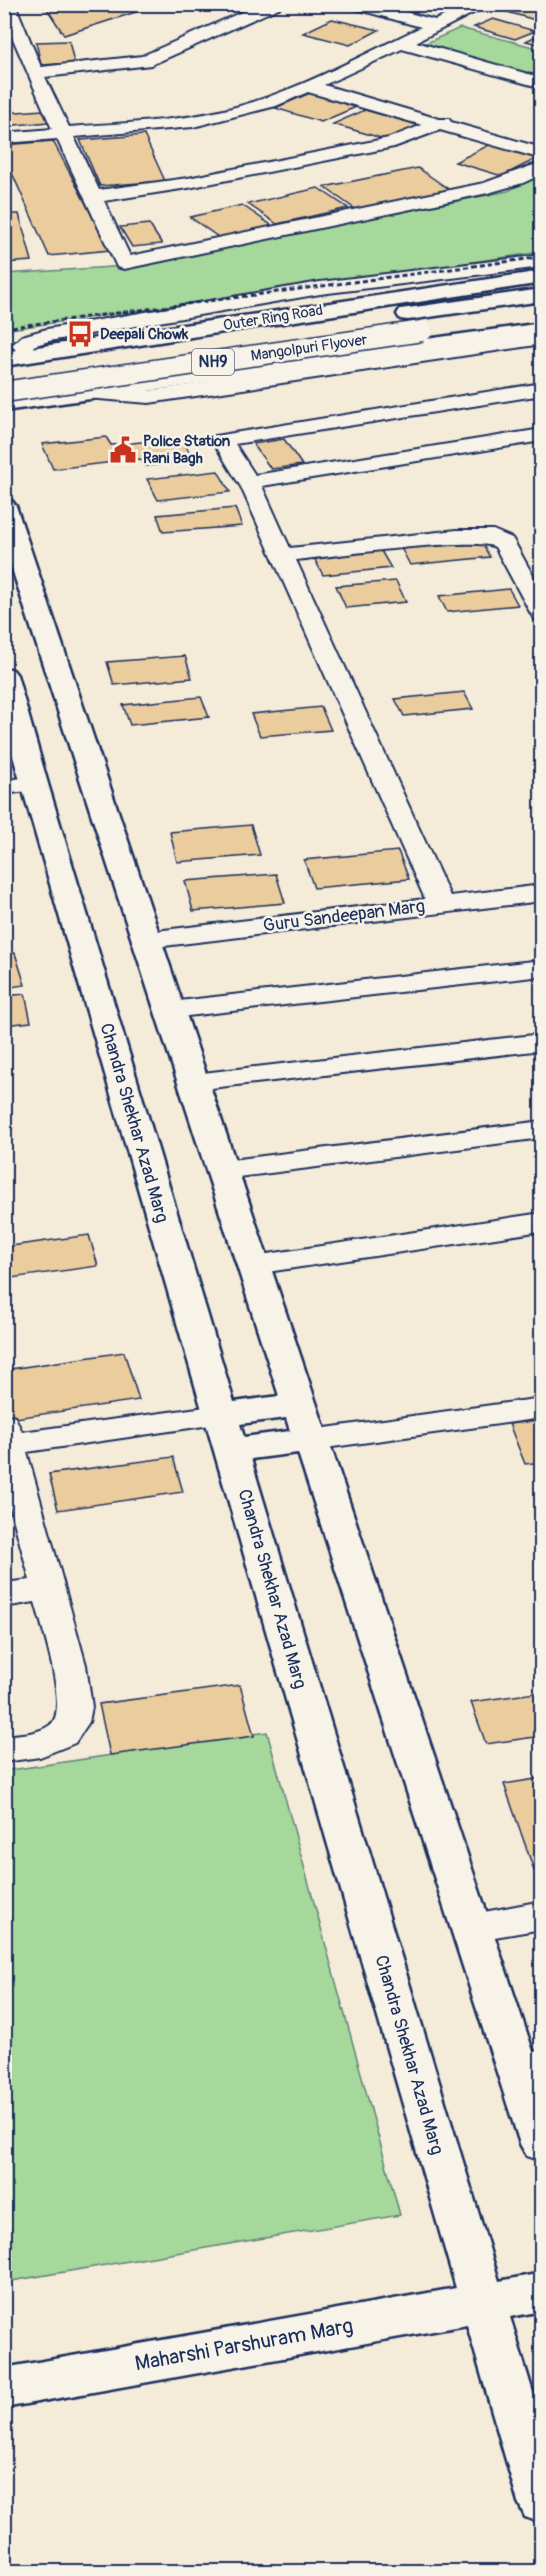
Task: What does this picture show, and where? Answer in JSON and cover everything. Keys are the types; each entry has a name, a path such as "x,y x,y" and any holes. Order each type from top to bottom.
{"main road":[{"name":"Outer Ring Road","path":"4,359 542,277"},
{"name":"Mangolpuri Flyover","path":"4,374 542,295"},
{"name":"Mangolpuri Flyover","path":"4,392 542,314"},
{"path":"4,404 542,329"},
{"path":"186,332 212,337 229,346 234,355 232,365 219,374"},
{"path":"4,506 471,1927 529,2067 542,2144"},
{"name":"Chandra Shekhar Azad Marg","path":"4,675 34,784 542,2502"},
{"path":"225,1432 305,1423"},
{"name":"Maharshi Parshuram Marg","path":"4,2388 542,2292"}],"street":[{"path":"35,73 145,62 276,4"},
{"path":"355,4 437,26"},
{"path":"4,138 193,122 270,102 483,4"},
{"path":"7,11 124,263 198,250 488,188 517,179 542,167"},
{"path":"400,44 542,83"},
{"path":"307,86 443,123 542,154"},
{"path":"92,197 188,183 394,142 443,123"},
{"path":"30,356 22,345 29,340 46,335 320,288 542,261"},
{"path":"86,392 149,397 542,338"},
{"path":"441,905 249,482 222,440 542,389"},
{"path":"249,482 542,435"},
{"path":"283,555 457,537 493,537 504,543 542,614"},
{"path":"4,787 34,784"},
{"name":"Guru Sandeepan Marg","path":"147,940 542,893"},
{"path":"170,1010 542,968"},
{"path":"194,1082 542,1042"},
{"path":"223,1170 542,1130"},
{"path":"254,1265 542,1222"},
{"path":"305,1423 542,1408"},
{"path":"4,1749 40,1744 63,1734 72,1722 75,1707 69,1665 6,1438 225,1432"},
{"path":"4,1595 49,1589"},
{"path":"471,1927 542,1915"}],"green space":[{"path":"460,28 541,49 541,77 424,44"},
{"path":"541,174 541,252 5,330 5,274 127,266 508,191"},
{"path":"267,1732 400,2215 5,2282 4,1771"}],"building":[{"path":"44,4 161,4 64,35"},
{"path":"519,4 542,4 542,22 504,11"},
{"path":"332,19 379,30 350,45 303,33"},
{"path":"493,19 535,31 515,39 474,27"},
{"path":"542,33 542,45 526,41"},
{"path":"69,41 74,63 41,65 36,42"},
{"path":"310,93 356,107 321,122 275,108"},
{"path":"43,110 49,122 4,126 4,113"},
{"path":"365,110 419,125 388,140 333,124"},
{"path":"144,135 165,181 100,186 80,140"},
{"path":"53,141 110,250 49,256 4,155 4,145"},
{"path":"495,142 542,156 502,176 455,162"},
{"path":"418,168 450,190 355,209 324,187"},
{"path":"318,188 348,208 277,224 248,204"},
{"path":"242,205 274,227 221,239 190,217"},
{"path":"4,214 19,214 32,261 4,263"},
{"path":"149,224 162,244 132,247 120,227"},
{"path":"106,437 111,445 182,438 194,461 145,466 141,459 53,469 42,444"},
{"path":"284,439 302,465 271,469 253,444"},
{"path":"218,471 230,492 158,500 147,479"},
{"path":"235,508 242,526 163,532 157,515"},
{"path":"479,538 490,557 410,565 400,546"},
{"path":"380,549 391,568 323,575 313,556"},
{"path":"396,581 406,602 346,608 336,586"},
{"path":"509,589 518,605 447,612 439,596"},
{"path":"185,656 192,678 114,685 107,662"},
{"path":"464,692 473,709 404,716 395,699"},
{"path":"201,697 209,717 130,725 123,705"},
{"path":"321,707 331,730 260,736 251,714"},
{"path":"251,825 260,855 177,862 170,832"},
{"path":"398,851 409,879 314,888 304,860"},
{"path":"276,874 285,903 193,911 185,881"},
{"path":"15,953 25,985 4,988 4,954"},
{"path":"25,994 31,1022 4,1025 4,996"},
{"path":"89,1235 98,1266 4,1279 4,1247"},
{"path":"124,1352 139,1400 9,1419 4,1404 4,1370"},
{"path":"542,1420 542,1462 525,1464 509,1424"},
{"path":"173,1457 183,1492 58,1510 49,1474"},
{"path":"240,1685 254,1736 110,1755 99,1704"},
{"path":"542,1692 542,1736 486,1744 471,1702"},
{"path":"542,1778 542,1872 535,1873 504,1784"}],"railway":[{"path":"4,328 542,257"}],"place":[{"name":"Deepali Chowk","path":"80,334"},
{"name":"Police Station Rani Bagh","path":"123,450"}]}
